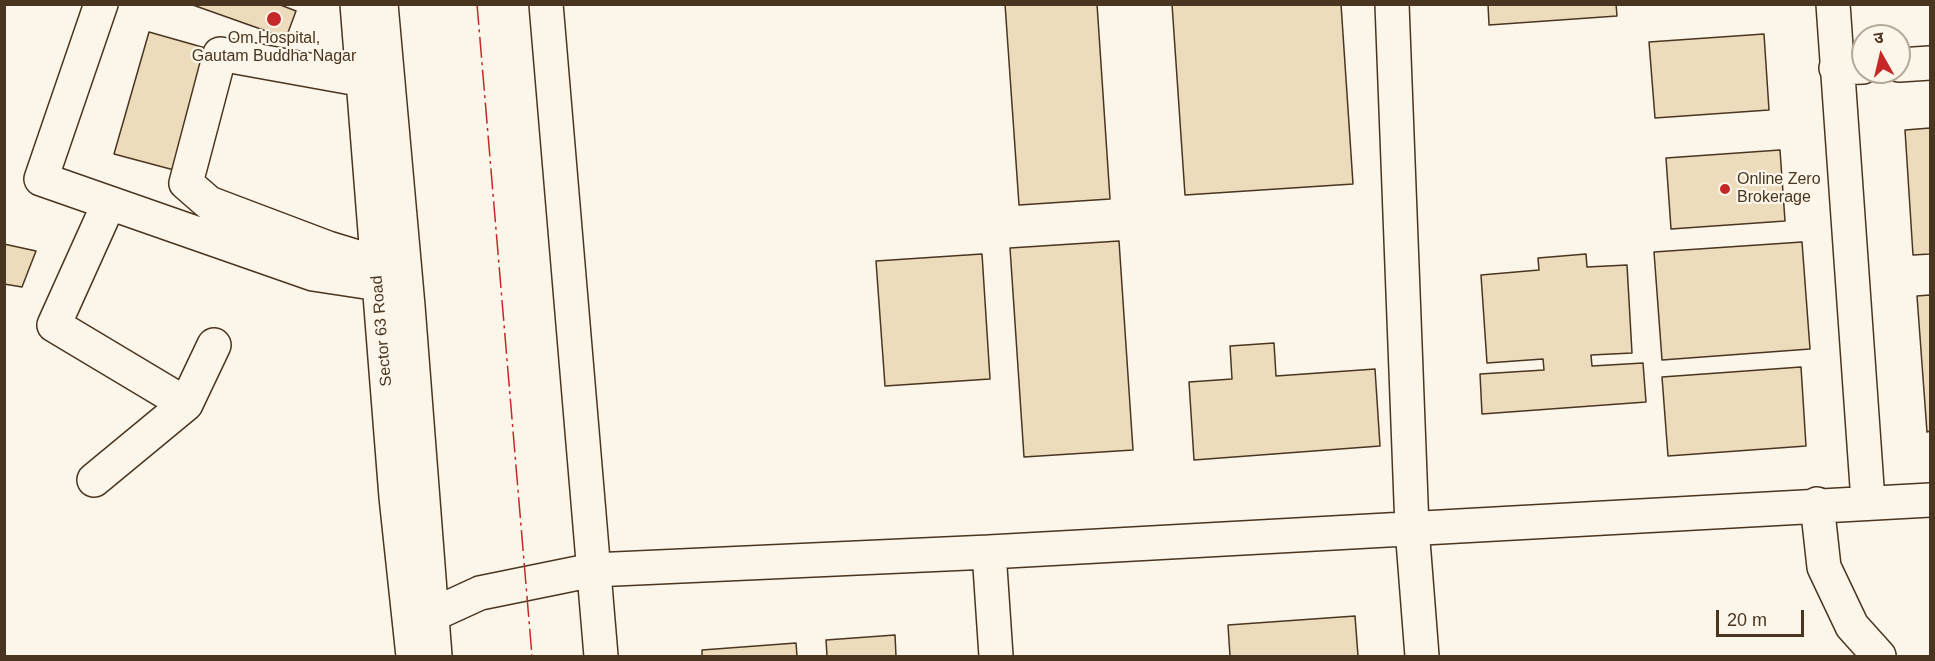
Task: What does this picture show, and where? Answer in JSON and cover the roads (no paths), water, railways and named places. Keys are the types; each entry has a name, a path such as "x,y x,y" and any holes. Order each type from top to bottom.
{"street":[{"path":"101,4 41,180 313,274 387,271"},
{"name":"Sector 63 Road","path":"357,4 387,271"},
{"name":"Sector 63 Road","path":"381,4 387,271 411,641 435,657"},
{"path":"546,4 601,657"},
{"path":"1392,4 1412,528 1422,657"},
{"path":"1833,4 1850,67 1868,501"},
{"path":"364,80 220,54 186,183 209,203 387,271"},
{"path":"1911,64 1930,63"},
{"path":"109,203 54,325 186,404"},
{"path":"94,480 186,404 214,345"},
{"path":"411,641 480,593 593,570 989,552 1868,501 1930,500"},
{"path":"1817,504 1824,567 1852,626 1879,657"},
{"path":"989,552 996,657"}],"place":[{"name":"Om Hospital, Gautam Buddha Nagar","path":"274,19"},
{"name":"Online Zero Brokerage","path":"1725,189"}]}
